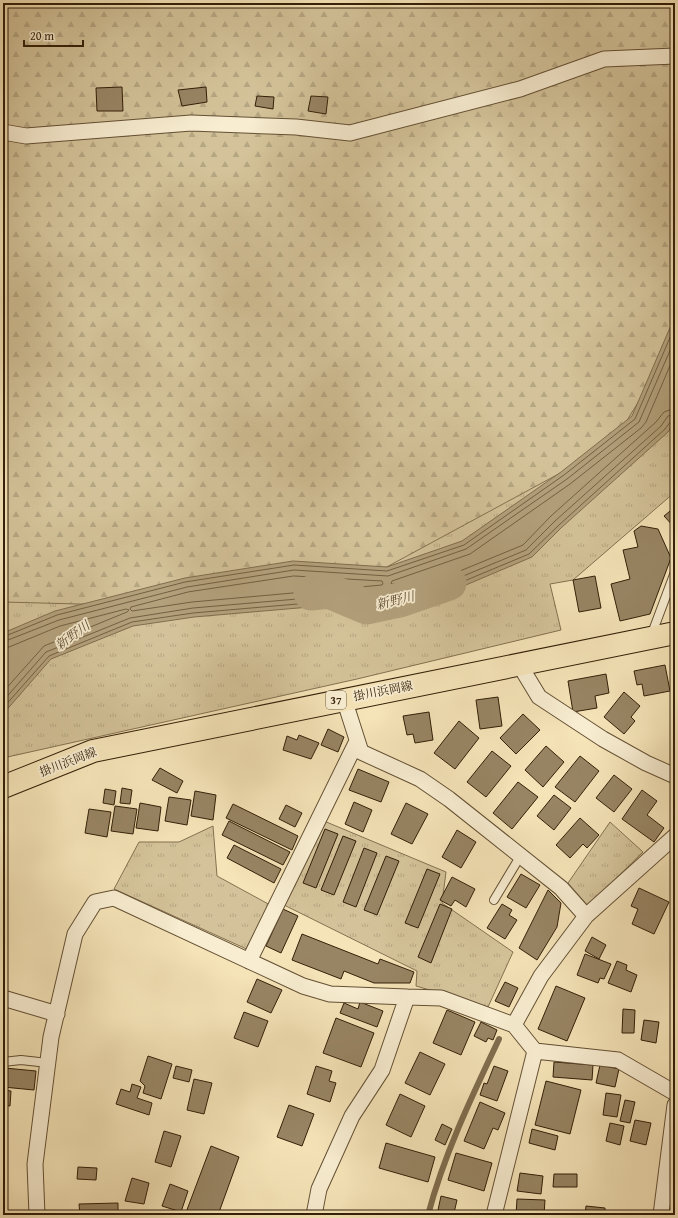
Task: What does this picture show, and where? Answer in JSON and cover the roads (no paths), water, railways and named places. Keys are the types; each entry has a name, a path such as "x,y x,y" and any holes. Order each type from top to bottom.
{"main road":[{"name":"掛川浜岡線","path":"3,787 93,751 675,633"}],"street":[{"path":"3,132 26,136 191,123 296,128 350,133 520,89 604,59 675,56"},
{"path":"519,664 539,697 603,739 646,763 675,776"},
{"path":"344,699 361,752 420,779 449,799 561,888 586,916"},
{"path":"249,962 357,741"},
{"path":"514,1025 541,976 586,916 675,836"},
{"path":"38,1215 35,1164 51,1037 76,934 95,902 114,898 302,986 330,994 441,998 514,1025 535,1052 618,1060 675,1093"},
{"path":"314,1215 319,1188 352,1116 382,1070 407,997"},
{"path":"3,998 57,1014"},
{"path":"494,1215 535,1052"},
{"path":"661,1215 672,1144 675,1105"}],"lane":[{"path":"650,638 675,572"},
{"path":"494,900 521,855"},
{"path":"3,1062 20,1060 48,1063"}],"water":[{"path":"675,316 675,421 668,432 561,528 532,557 447,593 403,599 194,617 133,626 51,659 3,714 3,633 55,611 185,578 293,561 387,567 462,541 561,472 632,416"}],"waterway":[{"name":"新野川","path":"311,593 329,591 367,607 400,600 449,583"},
{"path":"428,1215 450,1148 499,1039"}]}
